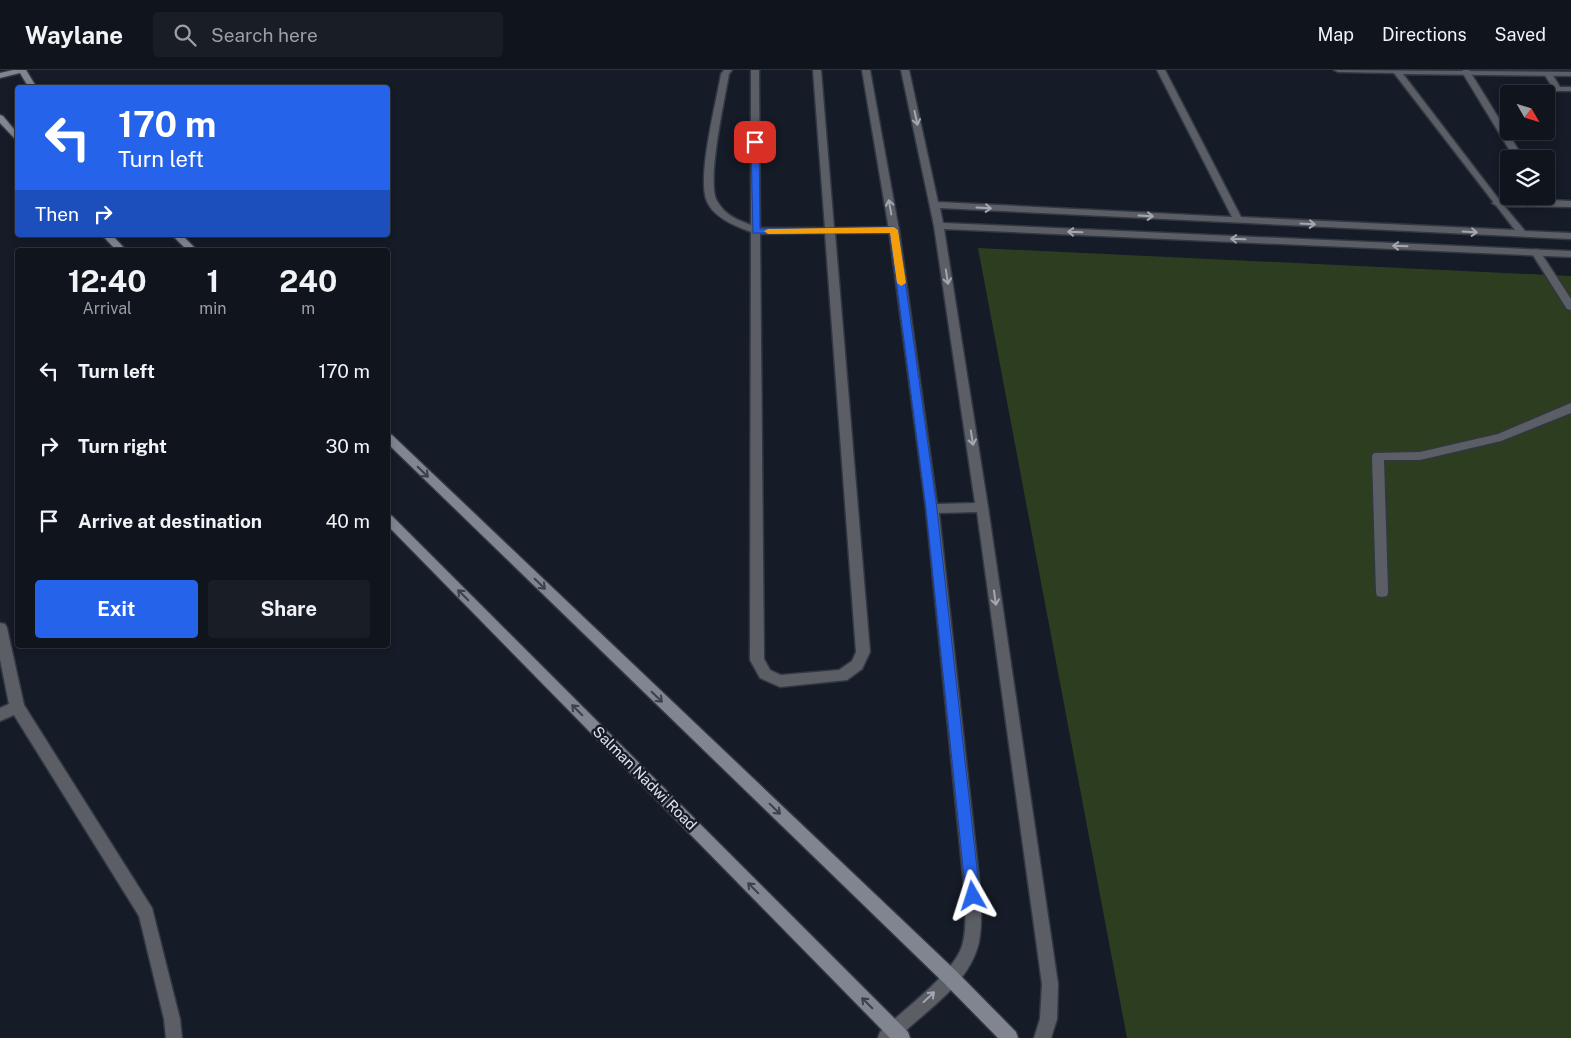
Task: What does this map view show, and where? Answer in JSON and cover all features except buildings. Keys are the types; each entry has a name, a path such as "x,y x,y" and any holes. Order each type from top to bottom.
{"street":[{"path":"0,76 22,70 31,85"},
{"path":"728,70 725,74 708,176 711,200 727,219 756,231 894,230"},
{"path":"755,70 757,660 764,674 780,680 842,676 858,666 863,652 817,70"},
{"path":"866,70 894,230 932,509 973,896 973,928 967,953 950,978 894,1035"},
{"path":"905,70 939,226 982,507 1050,984 1050,1010 1042,1038"},
{"path":"1161,70 1238,220"},
{"path":"1338,70 1571,74"},
{"path":"1397,71 1497,203 1523,234"},
{"path":"1466,72 1514,150"},
{"path":"1548,74 1558,89 1571,89"},
{"path":"0,118 15,136"},
{"path":"1555,202 1571,204"},
{"path":"935,205 1571,236"},
{"path":"939,226 1571,254"},
{"path":"109,237 120,248"},
{"path":"179,237 190,248"},
{"path":"1536,252 1571,307"},
{"path":"1382,592 1378,456 1420,456 1501,437 1571,407"},
{"path":"390,440 950,978 1010,1038"},
{"path":"932,509 982,507"},
{"name":"Salman Nadwi Road","path":"390,521 894,1035"},
{"path":"0,628 18,707 146,913 172,1019 174,1038"},
{"path":"0,715 18,707"}],"green space":[{"path":"978,248 1571,276 1571,1038 1127,1038"}],"slow traffic":[{"path":"768,231 894,230 901,283"}],"route":[{"path":"755,142 756,231 894,230 932,509 973,896"}]}
